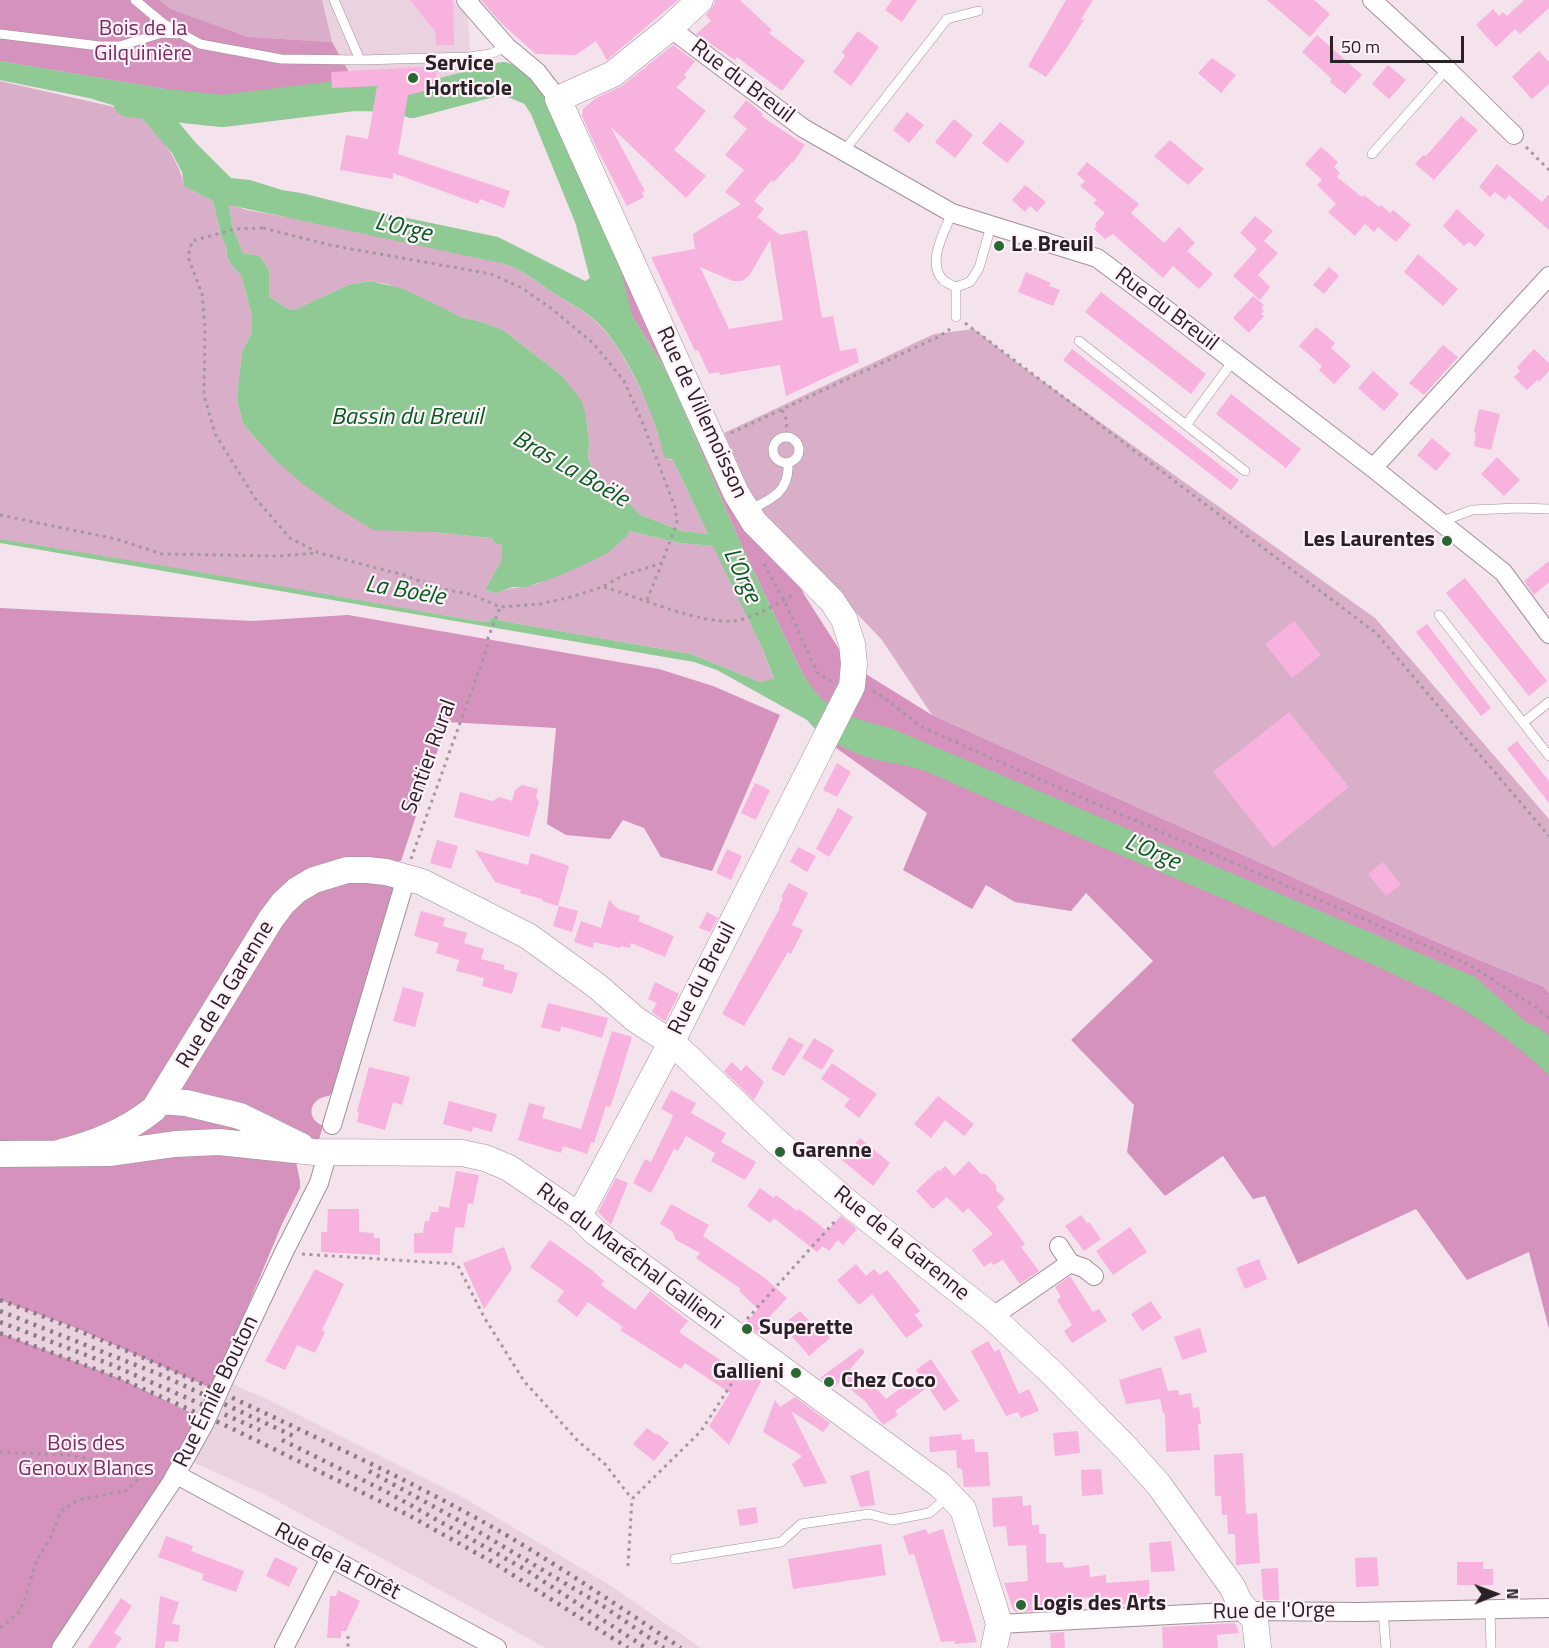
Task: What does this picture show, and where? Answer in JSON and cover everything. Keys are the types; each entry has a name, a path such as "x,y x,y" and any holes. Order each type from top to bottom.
{"main road":[{"path":"558,99 613,74 670,28 700,0"},
{"name":"Rue de Villemoisson","path":"558,99 711,442 747,511 754,522 831,601 844,619 852,644 854,664 847,696"},
{"name":"Rue du Breuil","path":"579,1216 671,1043 847,696"},
{"name":"Rue de la Garenne","path":"58,1153 83,1147 114,1135 139,1121 157,1105 271,919 297,890 314,880 347,870 386,872 423,882 528,936 578,972 635,1018 676,1046 777,1142 852,1208 992,1317 1054,1375 1159,1485 1233,1588 1239,1602 1255,1620 1258,1648"},
{"path":"157,1105 175,1144"},
{"name":"Rue du Maréchal Gallieni","path":"157,1105 194,1105 240,1116 321,1152"},
{"name":"Rue du Maréchal Gallieni","path":"58,1153 111,1153 175,1144 219,1142 321,1152 462,1153 485,1158 509,1168 579,1216 595,1232 940,1485 963,1509 997,1636"},
{"path":"0,1154 58,1153"}],"street":[{"path":"466,0 507,47 537,72 558,99"},
{"path":"1372,0 1514,135"},
{"name":"Rue du Breuil","path":"670,28 803,128 952,213 1097,258 1373,468 1503,572 1549,634"},
{"path":"1373,468 1549,276"},
{"path":"332,1125 406,878"},
{"name":"Rue Émile Bouton","path":"61,1648 174,1479 204,1424 284,1252 319,1183 321,1152"},
{"path":"1059,1246 1070,1263 1084,1268 1094,1276"},
{"path":"992,1317 1070,1263"},
{"name":"Rue de la Forêt","path":"174,1479 330,1558 497,1648"},
{"path":"284,1648 330,1558"},
{"name":"Rue de l'Orge","path":"997,1636 1246,1611 1549,1608"}],"lane":[{"path":"135,0 164,24 200,44 281,59 360,60 469,57 490,54 507,47"},
{"path":"334,0 360,60"},
{"path":"844,151 947,19 978,11"},
{"path":"0,34 100,46 120,46 162,33 182,34"},
{"path":"1372,154 1447,69"},
{"path":"952,213 936,258 943,280 956,286 970,282 979,268 991,226"},
{"path":"956,286 956,318"},
{"path":"1079,341 1245,471"},
{"path":"1186,425 1233,361"},
{"path":"787,437 795,441 799,450 796,458 788,463 778,460 773,450 777,441 787,437"},
{"path":"747,511 778,494 789,475 788,463"},
{"path":"1440,522 1472,510 1549,509"},
{"path":"1439,615 1549,756"},
{"path":"1524,722 1549,702"},
{"path":"675,1559 781,1542 801,1524 869,1515 892,1520 929,1513 950,1495"},
{"path":"1490,1610 1491,1648"},
{"path":"1383,1611 1386,1648"}],"path":[{"path":"1514,135 1549,170"},
{"path":"647,600 667,552 677,522 675,507 624,381 594,344 552,309 522,288 491,274 330,245 263,228 235,229 192,241 188,257 202,294 205,326 204,395 215,434 255,498 290,538 320,553 404,575 438,588 473,595 500,607 540,604 602,587 624,575 662,562"},
{"path":"711,442 940,336 951,329 956,318 974,329 1376,633 1549,837"},
{"path":"782,410 786,419 787,437"},
{"path":"0,515 116,538 162,554 279,556 320,553"},
{"path":"602,587 712,620 735,622 784,600 817,672 847,696 875,692 920,726 1468,964 1534,1006 1549,1019"},
{"name":"Sentier Rural","path":"406,878 500,607"},
{"path":"632,1499 701,1431 743,1342 840,1216 852,1208"},
{"path":"284,1252 457,1264 484,1317 524,1381 578,1441 605,1464 632,1499 628,1566"},
{"path":"0,1452 68,1455 174,1479"},
{"path":"0,1628 19,1612 36,1562 50,1539 61,1511 78,1500 128,1490 144,1472"},
{"path":"348,1636 348,1648"}],"shaded area":[{"path":"0,0 454,0 468,17 472,83 414,96 354,92 227,103 217,101 140,116 132,110 90,98 0,80"},
{"path":"160,0 322,0 332,42 248,37 169,9"},
{"path":"0,81 132,111 149,125 172,154 184,186 213,201 227,257 241,275 252,316 252,332 242,352 237,399 243,424 274,459 331,504 433,532 491,538 495,543 502,544 501,561 485,590 496,593 537,584 629,531 680,543 714,546 763,650 774,680 760,682 691,654 502,621 491,617 489,622 471,620 0,539"},
{"path":"229,204 247,210 341,227 505,264 524,273 583,311 607,333 630,368 648,405 663,449 670,460 673,460 708,534 682,531 641,515 627,502 603,495 590,478 593,471 588,459 586,416 561,375 503,330 463,318 387,284 371,281 348,285 294,310 286,308 269,296 269,270 260,256 243,253 232,226"},
{"path":"974,329 1020,365 1375,618 1549,819 1549,993 1544,987 1439,943 932,715 882,640 758,510 724,433 934,334"},
{"path":"0,1290 87,1321 271,1401 464,1498 608,1584 701,1648 546,1648 268,1496 60,1402 0,1380"}],"green space":[{"name":"Bois de la Gilquinière","path":"0,0 160,0 170,9 248,37 332,42 350,74 354,92 227,103 160,88 0,61"},
{"path":"643,258 758,510 805,596 848,663 932,715 1439,943 1544,987 1549,993 1549,1329 1529,1252 1467,1280 1416,1209 1298,1264 1265,1196 1253,1199 1223,1156 1165,1196 1127,1152 1134,1105 1071,1040 1153,961 1086,893 1071,911 1015,902 986,885 972,909 903,870 927,813 825,740 828,705 813,691 801,671 739,540 669,376 620,296 612,266"},
{"path":"0,608 252,621 348,615 659,669 713,686 780,715 712,871 661,857 644,828 623,820 610,839 566,835 547,824 556,728 447,722 401,861 390,862 393,893 334,1090 329,1096 317,1100 312,1109 314,1118 323,1126 318,1143 296,1162 300,1188 282,1224 213,1389 76,1328 0,1300"},
{"name":"Bois des Genoux Blancs","path":"0,1333 119,1378 202,1418 61,1648 0,1648"}],"water":[{"path":"0,61 160,88 176,114 175,118 231,178 250,180 282,190 498,237 585,281 612,266 620,296 669,376 739,540 801,671 829,705 851,716 893,729 1475,977 1527,1023 1536,1026 1549,1036 1549,1075 1493,1029 1463,1009 1431,992 1306,935 930,773 848,750 821,734 807,720 717,670 694,662 0,543 0,539 471,620 489,622 491,617 502,621 691,654 760,682 774,679 763,650 713,546 680,543 629,531 627,536 606,554 566,573 527,587 513,587 496,593 485,590 501,561 502,545 495,543 491,538 433,532 373,530 303,484 274,459 243,424 237,399 242,352 252,332 252,316 241,275 227,257 213,201 184,186 182,172 172,153 140,116 132,111 89,98 0,80","holes":["229,205 505,264 524,273 582,310 609,335 630,367 639,386 654,423 664,457 673,460 708,534 682,531 641,515 627,502 603,495 590,478 593,471 588,458 586,416 581,400 561,375 503,330 463,318 404,289 371,281 348,285 294,310 286,308 269,296 269,270 260,256 243,253 232,226"]}],"building":[{"path":"410,0 453,0 454,45 436,45 435,31"},
{"path":"481,0 678,0 607,60 596,41 576,55 536,54 501,23"},
{"path":"715,0 740,0 772,30 769,33 805,61 782,91 737,57 735,60 696,34 711,21 706,15"},
{"path":"892,0 917,0 902,22 885,10"},
{"path":"1066,0 1093,0 1081,19 1084,20 1046,77 1028,66"},
{"path":"1267,0 1314,0 1330,14 1310,37"},
{"path":"1524,0 1549,0 1549,8 1520,34 1515,29 1496,47 1476,25 1493,9 1499,16 1503,12 1507,16"},
{"path":"858,31 879,47 851,86 833,72 845,56 842,52"},
{"path":"1317,35 1362,75 1345,94 1330,82 1332,79 1302,52"},
{"path":"673,45 695,61 684,75 687,77 676,87 706,111 674,150 706,176 686,198 610,126 645,191 642,192 644,197 627,206 582,116 583,109 596,98 622,86"},
{"path":"1539,51 1549,62 1549,84 1532,99 1512,77"},
{"path":"1212,58 1236,75 1221,93 1198,73"},
{"path":"1388,65 1406,80 1389,99 1372,84"},
{"path":"436,66 437,88 408,95 398,154 510,191 504,208 480,199 478,204 393,173 393,179 340,170 346,135 368,139 377,86 332,88 331,72"},
{"path":"746,100 763,114 761,116 805,145 793,163 774,182 772,180 754,201 764,209 757,217 780,235 807,230 822,318 833,316 840,351 856,348 859,362 786,396 780,365 720,375 719,372 709,374 698,350 695,351 651,257 695,249 693,234 741,204 725,192 744,170 725,155 747,129 733,117","holes":["770,240 783,320 729,329 700,267 733,281 742,281 749,276"]},
{"path":"907,112 924,125 909,143 893,130"},
{"path":"1461,116 1478,130 1434,180 1415,164 1423,155 1426,156"},
{"path":"954,119 973,135 955,158 935,142"},
{"path":"1000,122 1025,142 1007,163 982,143"},
{"path":"1170,140 1204,169 1188,185 1154,156"},
{"path":"1321,147 1338,162 1334,167 1340,173 1337,177 1362,197 1364,195 1390,213 1393,210 1411,225 1396,242 1378,227 1374,232 1365,224 1355,236 1328,212 1336,204 1317,185 1322,180 1305,164"},
{"path":"1087,162 1139,204 1131,213 1164,243 1179,227 1195,243 1187,251 1213,274 1199,289 1173,266 1163,278 1113,234 1105,239 1094,229 1097,226 1095,224 1105,213 1093,203 1097,200 1080,186 1085,181 1077,174"},
{"path":"1497,164 1542,202 1549,194 1549,230 1509,195 1505,200 1495,192 1490,197 1479,187"},
{"path":"1025,185 1046,202 1037,212 1030,206 1025,212 1012,200"},
{"path":"1457,209 1485,235 1475,247 1469,242 1464,246 1443,226"},
{"path":"1255,216 1273,231 1261,244 1264,241 1278,253 1258,275 1270,287 1260,300 1233,276 1257,249 1240,233"},
{"path":"1418,254 1458,289 1443,306 1404,272"},
{"path":"1329,267 1339,276 1324,294 1313,285"},
{"path":"1026,272 1051,283 1049,286 1060,290 1053,306 1018,292"},
{"path":"1101,292 1206,374 1191,394 1085,312"},
{"path":"1253,296 1264,305 1261,308 1264,311 1261,314 1264,316 1249,333 1233,318"},
{"path":"1316,327 1335,343 1331,348 1351,366 1334,384 1319,370 1322,366 1299,346"},
{"path":"1443,345 1458,357 1424,395 1409,383"},
{"path":"1072,349 1239,480 1231,490 1063,360"},
{"path":"1534,349 1549,363 1549,371 1527,390 1514,377 1520,371 1517,367"},
{"path":"1373,371 1399,394 1384,411 1358,388"},
{"path":"1231,394 1301,449 1286,468 1216,414"},
{"path":"1479,409 1500,414 1491,450 1474,446 1476,433 1474,432"},
{"path":"1432,438 1451,454 1436,471 1417,455"},
{"path":"1497,457 1520,480 1504,496 1481,474"},
{"path":"1549,561 1549,582 1534,595 1524,581"},
{"path":"1465,578 1547,681 1529,696 1446,593"},
{"path":"1294,621 1321,655 1292,678 1265,644"},
{"path":"1427,624 1491,708 1481,716 1416,632"},
{"path":"1289,712 1349,787 1273,848 1213,772"},
{"path":"1517,741 1549,781 1549,803 1507,749"},
{"path":"837,763 851,772 837,797 823,790"},
{"path":"755,783 770,790 756,820 741,813"},
{"path":"522,785 538,789 536,797 539,802 529,837 454,817 460,792 492,801 500,797 512,801 515,790"},
{"path":"838,808 853,817 829,857 816,849"},
{"path":"437,840 458,846 451,869 430,863"},
{"path":"798,847 816,856 807,872 790,862"},
{"path":"727,849 742,856 731,880 716,873"},
{"path":"475,850 528,865 531,853 569,866 558,906 495,882"},
{"path":"1383,862 1401,885 1386,896 1368,874"},
{"path":"789,883 808,893 792,925 803,930 791,954 788,952 744,1026 722,1014 780,908 783,898 781,897"},
{"path":"609,900 618,909 640,916 638,921 674,936 665,957 631,943 630,948 621,946 620,948 594,942 593,948 574,942 581,921 601,928"},
{"path":"559,906 578,911 572,932 553,926"},
{"path":"421,911 445,918 443,926 467,933 464,943 484,949 481,959 505,965 503,969 518,973 512,994 482,986 484,978 456,971 459,960 436,953 439,943 414,936"},
{"path":"707,912 718,918 710,932 699,928"},
{"path":"655,982 679,994 665,1021 652,1012 657,1003 648,999"},
{"path":"403,987 424,993 415,1027 393,1021"},
{"path":"548,1003 608,1018 602,1038 561,1026 560,1032 541,1027"},
{"path":"612,1031 632,1037 610,1107 606,1106 594,1143 591,1142 587,1154 563,1146 561,1153 518,1140 529,1103 545,1107 542,1118 581,1129"},
{"path":"789,1037 804,1045 784,1076 771,1069"},
{"path":"814,1038 834,1050 822,1070 802,1058"},
{"path":"732,1062 741,1071 746,1065 764,1082 754,1100 724,1071"},
{"path":"832,1063 877,1094 859,1118 844,1106 850,1099 821,1079"},
{"path":"369,1067 410,1077 402,1105 393,1102 385,1130 357,1122 359,1113 357,1112"},
{"path":"671,1090 696,1103 691,1113 726,1133 715,1153 686,1136 678,1151 674,1149 651,1193 633,1183 645,1159 651,1162 670,1123 673,1115 661,1109"},
{"path":"938,1096 974,1124 964,1136 945,1120 931,1138 914,1124"},
{"path":"449,1101 497,1114 492,1132 473,1127 472,1132 443,1124"},
{"path":"860,1138 890,1163 873,1186 842,1160"},
{"path":"721,1142 756,1162 745,1180 711,1161"},
{"path":"969,1161 981,1174 986,1174 1005,1199 997,1207 1025,1244 1021,1247 1039,1271 1020,1284 1003,1260 993,1265 991,1262 984,1267 972,1250 993,1234 968,1208 963,1213 947,1197 933,1209 916,1191 945,1166 954,1176"},
{"path":"456,1171 479,1175 473,1204 468,1203 464,1228 455,1227 452,1253 414,1253 414,1233 423,1233 425,1221 429,1221 431,1212 438,1212 439,1206 449,1208"},
{"path":"616,1178 628,1183 611,1225 598,1212"},
{"path":"760,1188 774,1198 776,1195 797,1211 799,1209 827,1231 841,1216 857,1229 843,1245 838,1240 829,1251 823,1246 817,1252 774,1218 770,1223 747,1206"},
{"path":"671,1204 709,1225 703,1236 765,1278 787,1298 764,1323 767,1326 760,1335 745,1324 758,1309 739,1291 741,1289 696,1258 700,1253 676,1240 672,1231 660,1224"},
{"path":"328,1209 359,1209 359,1232 374,1233 374,1238 380,1238 380,1255 321,1252 321,1232 327,1232"},
{"path":"1081,1215 1101,1239 1084,1251 1065,1226"},
{"path":"1130,1227 1147,1252 1113,1275 1096,1251"},
{"path":"550,1240 593,1271 604,1281 601,1285 635,1310 650,1291 688,1321 679,1332 742,1375 749,1364 764,1375 729,1445 709,1426 730,1393 685,1363 681,1369 620,1330 623,1327 588,1302 577,1317 557,1301 564,1291 530,1267"},
{"path":"504,1247 512,1269 484,1309 463,1263"},
{"path":"1259,1259 1267,1279 1245,1289 1236,1268"},
{"path":"856,1264 866,1276 874,1269 880,1275 887,1270 920,1311 915,1315 923,1326 906,1338 872,1294 859,1305 837,1280"},
{"path":"315,1269 344,1284 322,1330 325,1332 315,1353 297,1345 285,1370 265,1361"},
{"path":"1070,1276 1093,1312 1099,1309 1107,1321 1072,1343 1064,1331 1072,1325 1057,1300 1061,1297 1055,1287"},
{"path":"1151,1301 1162,1318 1142,1331 1131,1314"},
{"path":"800,1311 816,1328 819,1325 830,1338 809,1356 782,1325"},
{"path":"1200,1328 1207,1352 1182,1360 1174,1337"},
{"path":"988,1341 995,1352 999,1349 1019,1394 1029,1389 1039,1411 1021,1418 1018,1412 1006,1416 971,1351"},
{"path":"861,1348 865,1352 850,1369 886,1399 919,1374 916,1370 931,1359 959,1401 944,1411 928,1387 895,1411 898,1415 883,1425 865,1401 840,1381 834,1388 820,1378"},
{"path":"1161,1367 1168,1391 1178,1390 1179,1395 1191,1393 1193,1408 1199,1407 1200,1450 1166,1452 1165,1413 1163,1413 1160,1399 1126,1404 1119,1380"},
{"path":"795,1397 830,1423 823,1432 791,1411 827,1483 804,1487 792,1464 802,1456 763,1432 775,1400 780,1407"},
{"path":"647,1428 669,1443 654,1461 633,1444"},
{"path":"1078,1431 1080,1453 1055,1456 1053,1433"},
{"path":"961,1434 962,1440 974,1439 975,1452 988,1452 990,1486 964,1487 962,1469 957,1468 956,1450 930,1452 929,1437"},
{"path":"1243,1453 1246,1514 1257,1513 1260,1563 1236,1565 1235,1534 1228,1534 1227,1515 1222,1515 1221,1496 1215,1496 1214,1455"},
{"path":"1101,1469 1103,1494 1082,1496 1081,1470"},
{"path":"869,1470 875,1505 860,1507 850,1476"},
{"path":"1022,1496 1023,1506 1031,1505 1032,1525 1039,1525 1039,1534 1046,1534 1046,1563 1062,1562 1065,1568 1089,1565 1090,1577 1106,1575 1106,1583 1149,1580 1150,1603 1095,1606 1095,1597 1053,1600 1053,1610 1016,1612 1004,1583 1028,1581 1026,1545 1008,1546 1006,1526 993,1527 992,1498"},
{"path":"756,1507 758,1523 740,1526 737,1510"},
{"path":"926,1529 928,1534 943,1529 977,1642 955,1644 955,1641 941,1642 914,1554 909,1555 903,1536"},
{"path":"166,1536 193,1546 191,1551 244,1571 236,1592 202,1580 204,1574 158,1557"},
{"path":"1171,1541 1175,1571 1151,1572 1149,1543"},
{"path":"881,1544 886,1575 793,1589 788,1559"},
{"path":"275,1557 298,1568 289,1587 266,1576"},
{"path":"1377,1557 1379,1586 1356,1587 1355,1558"},
{"path":"1457,1562 1483,1562 1483,1569 1493,1569 1493,1585 1457,1585"},
{"path":"1278,1568 1279,1600 1263,1600 1261,1569"},
{"path":"338,1590 360,1601 346,1631 341,1631 341,1638 327,1638 330,1596 336,1596"},
{"path":"160,1596 179,1602 172,1624 180,1625 178,1642 166,1641 164,1648 155,1648"},
{"path":"121,1598 132,1606 114,1633 122,1638 115,1648 88,1648"},
{"path":"1235,1623 1239,1633 1217,1635 1218,1648 1163,1648 1162,1627"},
{"path":"1064,1632 1065,1648 1051,1648 1050,1633"}],"waterway":[{"path":"129,101 222,111 353,95 408,96 412,102 503,78 535,91 545,106 591,219 615,312"}],"railway":[{"path":"0,1300 181,1374 418,1487 518,1542 589,1586 681,1648"},
{"path":"0,1311 161,1375 298,1438"},
{"path":"0,1322 112,1365 260,1430"},
{"path":"0,1333 119,1378 231,1428 410,1516 494,1563 628,1648"},
{"path":"282,1440 389,1493 526,1570 646,1648"},
{"path":"369,1471 469,1526 603,1606 664,1648"}],"place":[{"name":"Service Horticole","path":"413,78"},
{"name":"Le Breuil","path":"999,246"},
{"name":"Les Laurentes","path":"1447,541"},
{"name":"Garenne","path":"780,1152"},
{"name":"Superette","path":"747,1329"},
{"name":"Gallieni","path":"796,1373"},
{"name":"Chez Coco","path":"829,1382"},
{"name":"Logis des Arts","path":"1021,1605"}],"water label":[{"name":"L'Orge","path":"403,229"},
{"name":"Bassin du Breuil","path":"407,418"},
{"name":"Bras La Boële","path":"570,470"},
{"name":"L'Orge","path":"741,576"},
{"name":"La Boële","path":"405,592"},
{"name":"L'Orge","path":"1152,853"}]}
